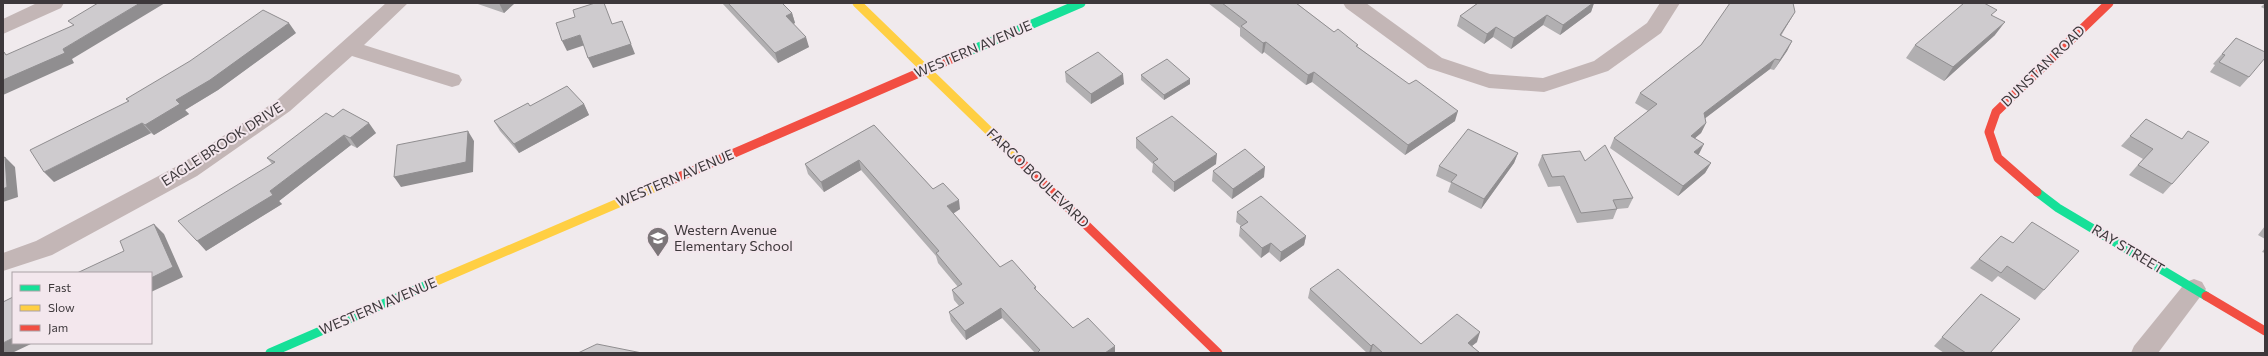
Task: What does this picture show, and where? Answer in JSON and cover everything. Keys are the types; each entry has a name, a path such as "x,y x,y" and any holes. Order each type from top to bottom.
{"street":[{"path":"3,27 54,3"},
{"name":"EAGLE BROOK DRIVE","path":"3,262 44,248 189,170 283,106 398,3"},
{"name":"FARGO BOULEVARD","path":"857,3 1218,353"},
{"name":"WESTERN AVENUE","path":"270,353 1081,3"},
{"path":"1353,3 1435,63 1489,81 1544,85 1601,66 1654,28 1670,3"},
{"name":"DUNSTAN ROAD","path":"1998,158 1989,132 1996,112 2109,3"},
{"path":"348,47 452,80"},
{"name":"RAY STREET","path":"1998,158 2022,180 2058,208 2265,331"},
{"path":"2143,353 2194,288"}],"building":[{"path":"98,3 140,3 63,49 65,53 3,80 3,52 6,55 74,25 68,21"},
{"path":"595,3 604,3 612,24 622,21 631,44 588,58 580,35 562,41 556,23 575,17 573,10"},
{"path":"728,3 782,3 792,13 786,16 806,37 775,53"},
{"path":"1222,3 1296,3 1334,32 1338,29 1358,45 1356,46 1409,84 1416,80 1458,111 1408,145 1314,72 1308,75 1266,42 1263,43 1241,26 1247,22"},
{"path":"1478,3 1593,3 1563,25 1547,15 1514,38 1496,27 1487,34 1460,16"},
{"path":"1730,3 1793,3 1795,12 1780,35 1792,41 1780,60 1775,59 1704,113 1706,123 1691,136 1704,144 1694,152 1711,163 1683,186 1614,138 1657,104 1640,93 1701,45"},
{"path":"1964,3 1984,3 1997,10 1991,15 2005,22 1953,67 1915,45"},
{"path":"263,10 289,23 210,80 176,100 180,104 145,125 142,123 44,172 30,150 129,101 126,99 190,61"},
{"path":"2236,38 2265,52 2265,58 2249,77 2219,62 2225,55 2222,54"},
{"path":"1098,52 1123,74 1091,94 1065,72"},
{"path":"1167,59 1190,79 1164,95 1141,75"},
{"path":"567,86 584,104 514,144 494,121 528,103 530,106"},
{"path":"343,109 369,123 350,138 344,135 270,191 273,195 197,241 178,221 275,162 267,158 326,113 333,117"},
{"path":"1172,116 1217,154 1174,182 1153,162 1158,159 1136,138"},
{"path":"2146,119 2182,139 2188,131 2209,142 2172,184 2138,165 2153,149 2130,136"},
{"path":"874,125 933,189 943,183 959,200 947,206 1000,267 1012,260 1036,287 1034,288 1073,328 1088,318 1115,346 1105,353 1037,353 1040,350 1001,308 965,331 949,312 964,303 952,290 962,284 936,253 939,251 859,160 821,182 805,164"},
{"path":"1468,129 1518,153 1484,199 1451,182 1457,175 1439,166"},
{"path":"468,131 466,162 394,177 397,145"},
{"path":"1605,145 1633,198 1613,200 1617,209 1581,213 1564,176 1552,177 1542,155 1580,151 1585,161"},
{"path":"1245,149 1265,167 1233,189 1213,171"},
{"path":"5,157 7,187 3,189 3,158"},
{"path":"1261,196 1306,236 1281,252 1271,243 1262,248 1240,227 1248,222 1237,212"},
{"path":"2032,222 2079,251 2044,290 2007,266 2001,273 1979,259 2001,236 2013,243"},
{"path":"154,224 173,267 152,278 152,272 79,272 124,251 120,241"},
{"path":"1338,269 1421,344 1457,314 1480,332 1468,343 1480,353 1383,353 1373,344 1371,346 1310,289"},
{"path":"1981,294 2020,319 1990,353 1966,353 1942,337"},
{"path":"12,298 12,338 3,343 3,302"},
{"path":"597,344 642,353 578,353"}],"traffic: fast":[{"path":"965,53 1081,3"},
{"path":"2037,192 2058,208 2206,296"},
{"path":"270,353 434,282"}],"traffic: slow":[{"path":"857,3 1019,160"},
{"path":"434,282 672,180"}],"traffic: jam":[{"path":"2037,192 1998,158 1989,132 1996,112 2109,3"},
{"path":"672,180 965,53"},
{"path":"1019,160 1218,353"},
{"path":"2206,296 2265,331"}],"place":[{"name":"Western Avenue Elementary School","path":"658,258"}]}
